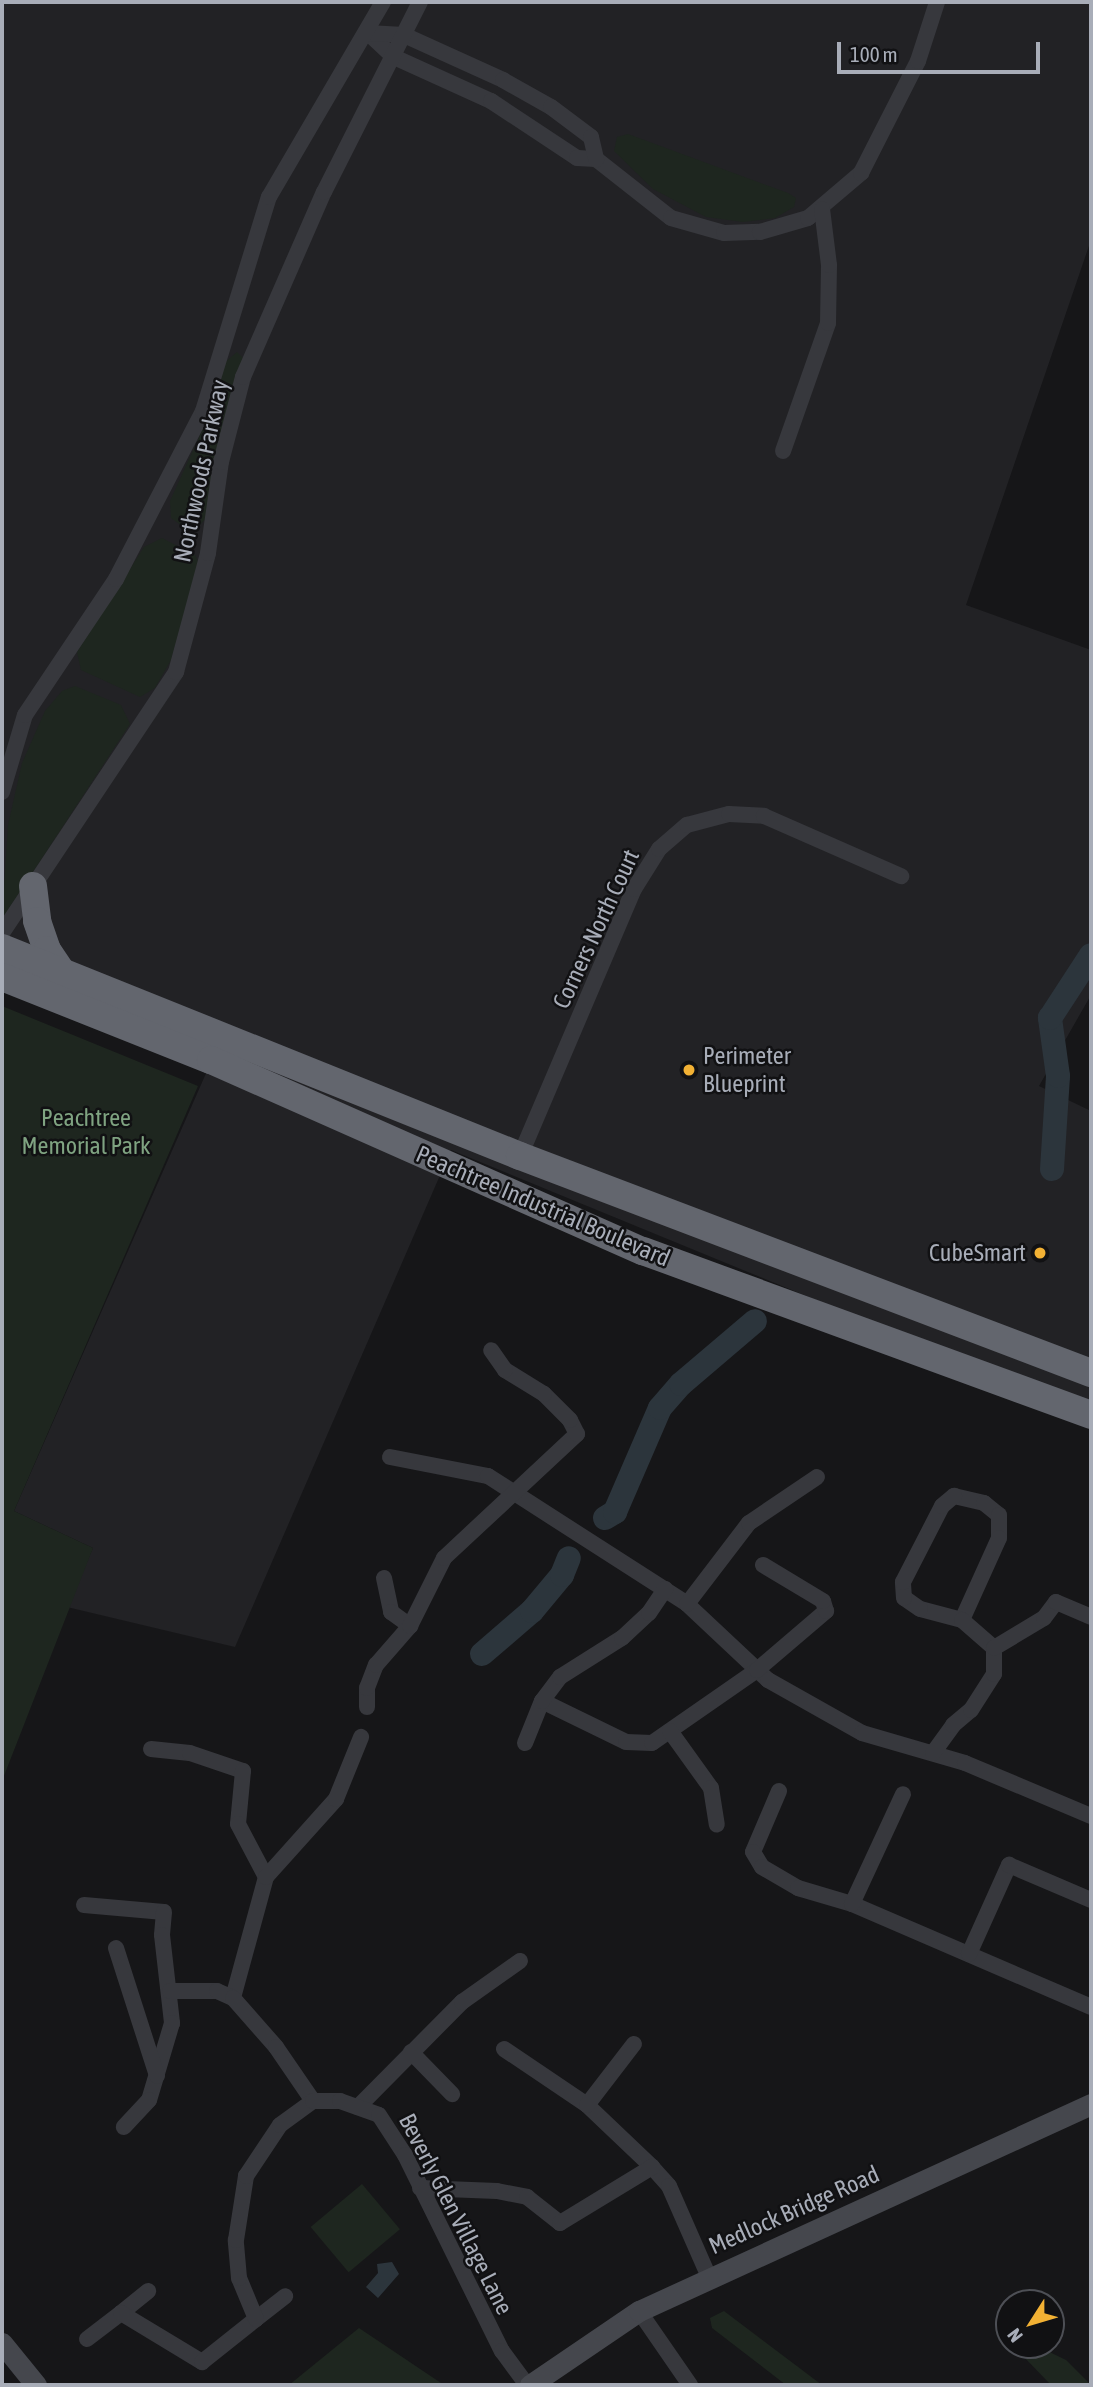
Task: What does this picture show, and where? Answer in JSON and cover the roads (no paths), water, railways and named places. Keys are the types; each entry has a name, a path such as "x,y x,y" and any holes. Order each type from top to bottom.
{"highway":[{"path":"33,886 37,921 47,950 61,971"},
{"name":"Peachtree Industrial Boulevard","path":"2,948 520,1156 1091,1373"},
{"name":"Peachtree Industrial Boulevard","path":"2,977 211,1060 643,1251 1091,1415"}],"main road":[{"name":"Medlock Bridge Road","path":"529,2385 639,2311 1091,2104"},
{"path":"2,2343 36,2385"}],"street":[{"name":"Northwoods Parkway","path":"2,792 25,715 116,579 203,411 270,197 368,33 383,2"},
{"name":"Northwoods Parkway","path":"2,933 176,672 208,553 221,462 243,377 324,192 420,2"},
{"path":"368,33 404,35 551,107 591,138 596,159 646,202 694,227 760,232 822,209 861,173 918,61 937,2"},
{"path":"368,33 394,57 491,101 577,158 596,159"},
{"path":"783,451 828,323 829,265 822,209"},
{"name":"Corners North Court","path":"520,1156 634,889 659,849 687,825 729,814 764,816 901,876"},
{"path":"368,1707 368,1688 376,1665 410,1626 455,1543 513,1494 577,1434 570,1420 544,1394 505,1370 491,1350"},
{"path":"390,1457 488,1476 687,1604 757,1670 862,1732 933,1754 1091,1816"},
{"path":"687,1604 749,1523 817,1477"},
{"path":"933,1754 953,1725 971,1710 994,1674 994,1648 962,1620 920,1609 904,1598 903,1582 942,1506 954,1496 984,1503 999,1515 999,1538 962,1620"},
{"path":"542,1701 626,1742 652,1743 757,1670 826,1611 823,1601 763,1565"},
{"path":"384,1578 391,1612 410,1626"},
{"path":"525,1743 542,1701 560,1677 631,1629 665,1589"},
{"path":"994,1648 1044,1618 1056,1602 1091,1617"},
{"path":"670,1731 711,1788 717,1825"},
{"path":"233,1998 266,1877 275,1863 336,1799 361,1737"},
{"path":"151,1749 190,1753 243,1771 238,1824 266,1877"},
{"path":"779,1791 753,1852 762,1867 798,1888 852,1904 1091,2007"},
{"path":"852,1904 903,1794"},
{"path":"969,1954 1010,1865 1091,1900"},
{"path":"84,1905 164,1912 162,1935 173,2023 149,2100 124,2127"},
{"path":"116,1948 157,2076"},
{"path":"358,2107 462,2002 520,1961"},
{"path":"170,1991 217,1992 233,1998 276,2047 313,2101 280,2125 246,2176 236,2241 239,2278 256,2319"},
{"path":"587,2105 634,2044"},
{"path":"504,2049 587,2105 652,2167 669,2186 709,2277"},
{"path":"411,2052 452,2094"},
{"name":"Beverly Glen Village Lane","path":"313,2101 340,2101 379,2115 420,2188 502,2351 529,2385"},
{"path":"420,2188 497,2191 527,2197 560,2223 652,2167"},
{"path":"87,2339 148,2291"},
{"path":"121,2313 202,2362 285,2295"},
{"path":"639,2311 690,2385"}],"waterway":[{"path":"1052,1169 1058,1076 1050,1018 1091,955"},
{"path":"605,1518 615,1512 660,1408 681,1384 755,1321"},
{"path":"482,1654 532,1611 562,1575 569,1558"}],"place":[{"name":"Perimeter Blueprint","path":"689,1070"},
{"name":"CubeSmart","path":"1040,1253"}],"park label":[{"name":"Peachtree Memorial Park","path":"86,1132"}]}
